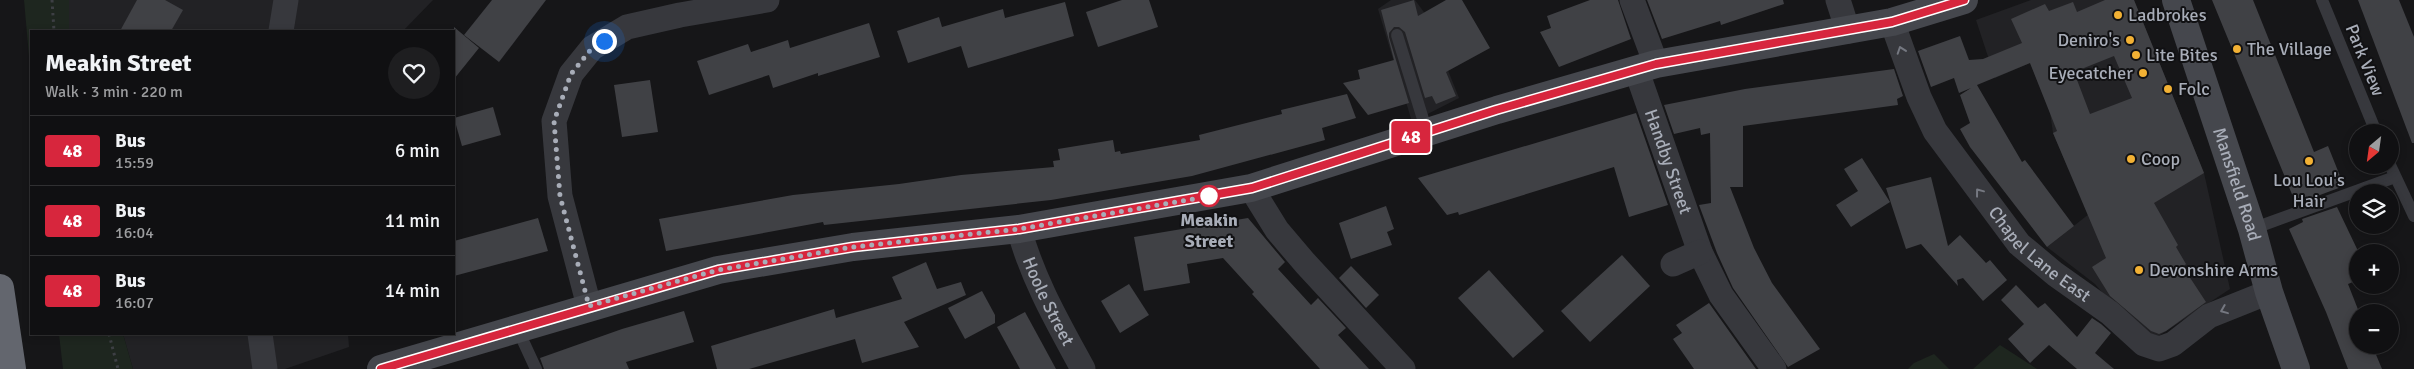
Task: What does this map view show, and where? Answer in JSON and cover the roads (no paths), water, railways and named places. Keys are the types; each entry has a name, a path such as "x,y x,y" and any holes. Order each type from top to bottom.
{"highway":[{"path":"0,288 12,369"}],"street":[{"path":"280,30 286,0"},
{"path":"589,306 560,196 554,121 571,74 592,48 627,27 680,15 767,0"},
{"name":"Handby Street","path":"1632,0 1646,67 1700,252 1721,295 1774,369"},
{"path":"1838,0 1848,31"},
{"path":"381,369 518,330 589,306 728,268 853,247 1019,229 1252,188 1427,132 1646,67 1892,22 1964,0"},
{"name":"Mansfield Road","path":"2176,0 2252,230 2269,292 2296,369"},
{"name":"Chapel Lane East","path":"1892,22 1919,97 1935,131 2019,244 2055,274 2110,313 2144,344 2160,349 2173,344 2209,316 2269,292"},
{"path":"1252,188 1277,230 1404,369"},
{"name":"Hoole Street","path":"1019,229 1029,263 1045,300 1083,369"},
{"path":"1673,264 1700,252"},
{"path":"260,335 265,369"}],"lane":[{"name":"Park View","path":"2322,0 2373,124"},
{"path":"1397,35 1427,132"},
{"path":"2252,230 2385,174"},
{"path":"2393,174 2414,216"},
{"path":"518,330 536,369"}],"place":[{"name":"Ladbrokes","path":"2118,15"},
{"name":"Deniro's","path":"2130,40"},
{"name":"The Village","path":"2237,49"},
{"name":"Lite Bites","path":"2136,55"},
{"name":"Eyecatcher","path":"2143,73"},
{"name":"Folc","path":"2168,89"},
{"name":"Coop","path":"2131,159"},
{"name":"Lou Lou's Hair","path":"2309,161"},
{"name":"Meakin Street","path":"1209,196"},
{"name":"Devonshire Arms","path":"2139,270"}]}
